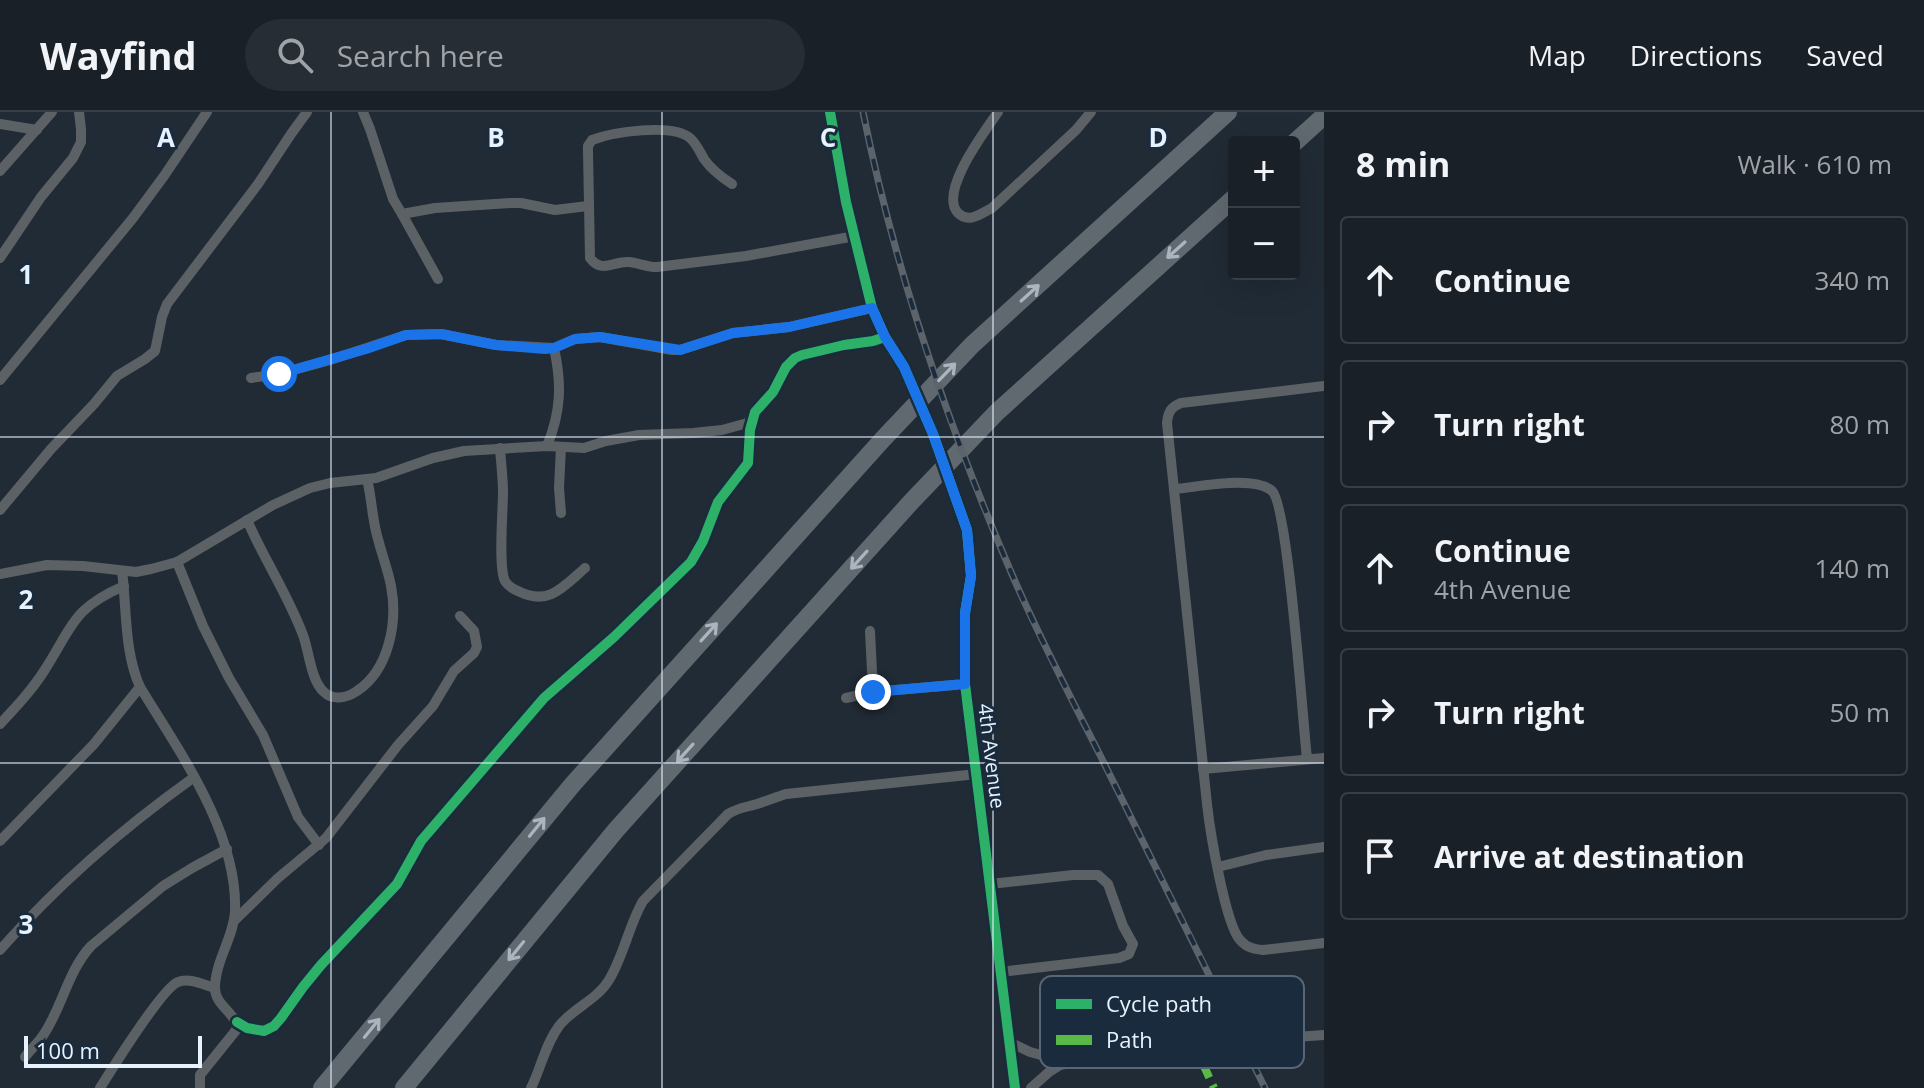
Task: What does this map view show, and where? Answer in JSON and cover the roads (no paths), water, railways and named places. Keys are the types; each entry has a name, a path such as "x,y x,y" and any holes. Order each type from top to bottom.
{"highway":[{"path":"322,1088 573,784 883,439 972,345 1228,112"},
{"path":"1300,138 1324,116"},
{"path":"404,1088 616,830 911,502 997,412 1228,203"}],"street":[{"path":"0,171 52,112"},
{"path":"0,258 41,197 73,158 81,142 79,112"},
{"path":"0,380 140,209 207,112"},
{"path":"0,510 117,376 155,351 167,304 258,184 307,112"},
{"path":"363,112 393,199 438,279"},
{"name":"4th Avenue","path":"830,112 846,202 872,308 904,367 933,434 967,530 971,576 965,613 965,684 1015,1088"},
{"path":"998,112 969,156 954,192 954,206 964,216 976,217 992,208 1076,130 1091,112"},
{"path":"0,124 37,130"},
{"path":"732,184 711,168 688,136 666,130 625,133 590,142 590,258 595,265 604,267 626,262 657,267 758,254 855,236"},
{"path":"402,214 435,208 510,203 555,210 588,206"},
{"path":"251,378 330,360 406,335 441,334 496,345 554,348 575,339 600,337 680,350 733,333 789,327 872,308"},
{"path":"122,571 133,672 209,806 227,849 235,885 234,921 217,974 215,988 218,1001 237,1022 247,1028 264,1031 281,1018 321,965 397,884 421,841 544,698 614,637 691,562 722,496 748,463 751,422 755,412 773,392 786,367 795,358 885,337"},
{"path":"547,446 555,426 559,398 554,348"},
{"path":"1324,386 1190,402 1174,406 1167,423 1209,825 1234,932 1253,949 1324,943"},
{"path":"1,576 47,565 136,572 177,562 273,505 310,488 367,479 464,451 547,446 584,448 639,435 708,431 751,422"},
{"path":"561,447 561,513"},
{"path":"500,448 502,566 505,581 514,589 540,599 564,587 585,568"},
{"path":"247,520 303,635 319,686 333,697 350,695 378,669 387,652 393,621 391,583 377,538 367,479"},
{"path":"1175,489 1242,483 1261,485 1277,497 1285,534 1307,759"},
{"path":"177,562 203,626 263,735 298,817 319,845"},
{"path":"0,724 32,688 68,628 88,606 124,586"},
{"path":"234,921 278,878 319,845 433,706 454,671 474,653 477,647 474,631 460,616"},
{"path":"870,631 873,692"},
{"path":"846,698 873,692 965,684"},
{"path":"0,841 94,744 140,687"},
{"path":"1203,769 1324,758"},
{"path":"531,1088 558,1028 607,983 643,901 728,814 740,807 786,794 977,774"},
{"path":"0,950 72,875 139,817 193,778"},
{"path":"1218,867 1266,855 1324,847"},
{"path":"25,1057 43,1036 71,976 91,946 163,886 227,849"},
{"path":"990,884 1098,875 1108,884 1133,944 1129,954 1119,958 1000,972"},
{"path":"100,1088 141,1026 174,984 188,981 215,988"},
{"path":"200,1088 200,1075 234,1035 237,1022"},
{"path":"1304,1037 1324,1035"},
{"path":"1009,1042 1040,1055"},
{"path":"1031,1088 1055,1068"}],"railway":[{"path":"863,112 907,288 965,460 1021,596 1210,976"},
{"path":"1255,1068 1265,1088"}]}
